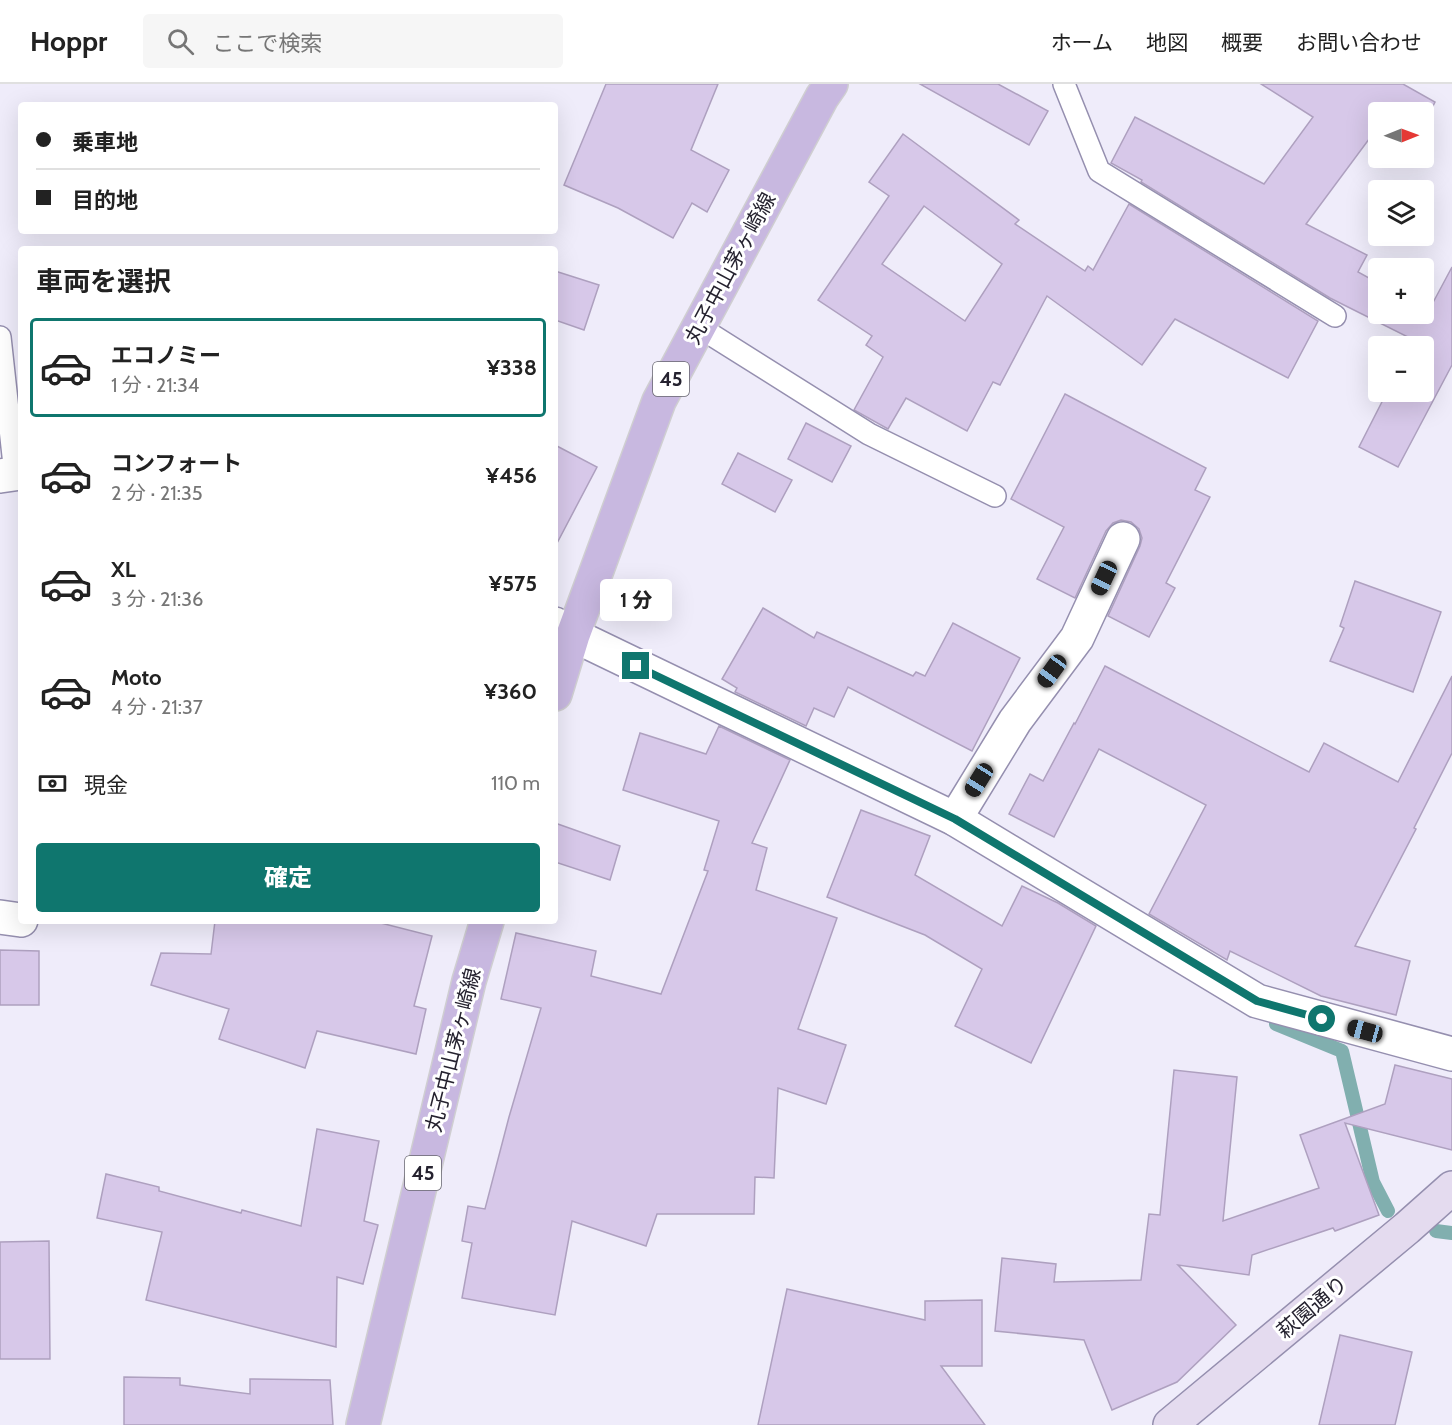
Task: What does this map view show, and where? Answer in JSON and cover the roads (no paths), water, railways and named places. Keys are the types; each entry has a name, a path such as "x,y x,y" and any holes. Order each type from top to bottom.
{"main road":[{"name":"丸子中山茅ヶ崎線","path":"558,672 564,629 659,401 831,84"},
{"name":"丸子中山茅ヶ崎線","path":"363,1425 469,981 486,924"}],"street":[{"path":"955,819 1015,721 1077,638 1123,539"},
{"path":"564,629 955,819 1257,1001 1452,1054"},
{"path":"0,917 18,919"},
{"name":"萩園通り","path":"1170,1425 1444,1202"}],"lane":[{"path":"1064,84 1099,171 1335,316"},
{"path":"699,327 869,434 995,496"},
{"path":"0,337 12,474"}],"waterway":[{"path":"1276,1024 1342,1051 1373,1182 1388,1211"},
{"path":"1436,1231 1452,1233"}]}
